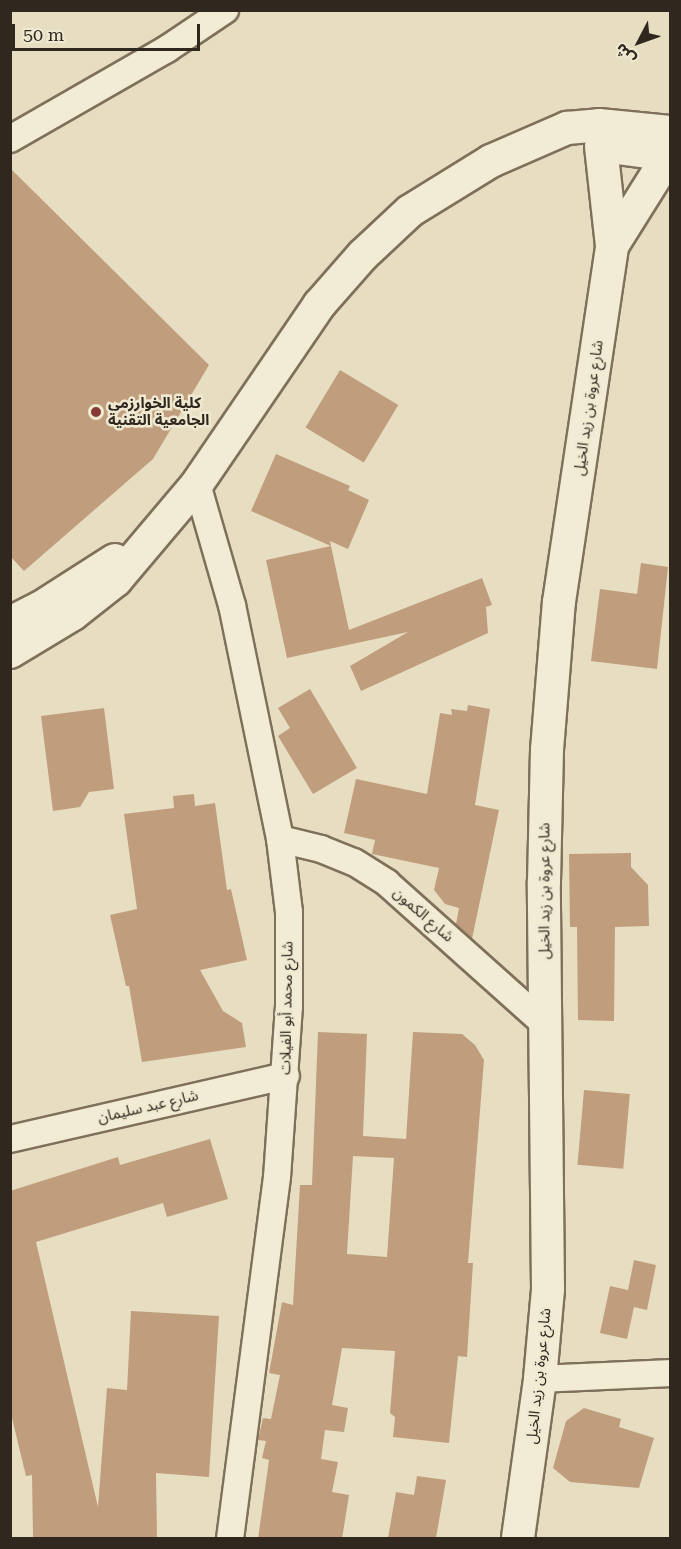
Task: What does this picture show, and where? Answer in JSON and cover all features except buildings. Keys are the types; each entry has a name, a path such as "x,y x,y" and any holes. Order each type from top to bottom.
{"street":[{"path":"10,139 167,49 225,10"},
{"path":"10,652 93,599 116,580 197,484 320,305 363,255 410,211 491,160 567,128 599,125 670,147"},
{"path":"542,140 567,147 650,150 670,147"},
{"name":"شارع عروة بن زيد الخيل","path":"518,1539 540,1379 548,1289 544,882 547,750 559,602 612,246 601,147"},
{"name":"شارع عروة بن زيد الخيل","path":"612,246 670,147"},
{"name":"شارع محمد أبو الفيلات","path":"197,484 232,605 279,839 288,912 290,1006 277,1177 230,1539"},
{"path":"10,623 40,608 152,536"},
{"name":"شارع الكمون","path":"279,839 321,849 354,862 387,883 546,1025"},
{"name":"شارع عبد سليمان","path":"10,1139 286,1076"},
{"path":"540,1379 670,1373"}],"place":[{"name":"كلية الخوارزمي الجامعية التقنية","path":"96,412"}]}
